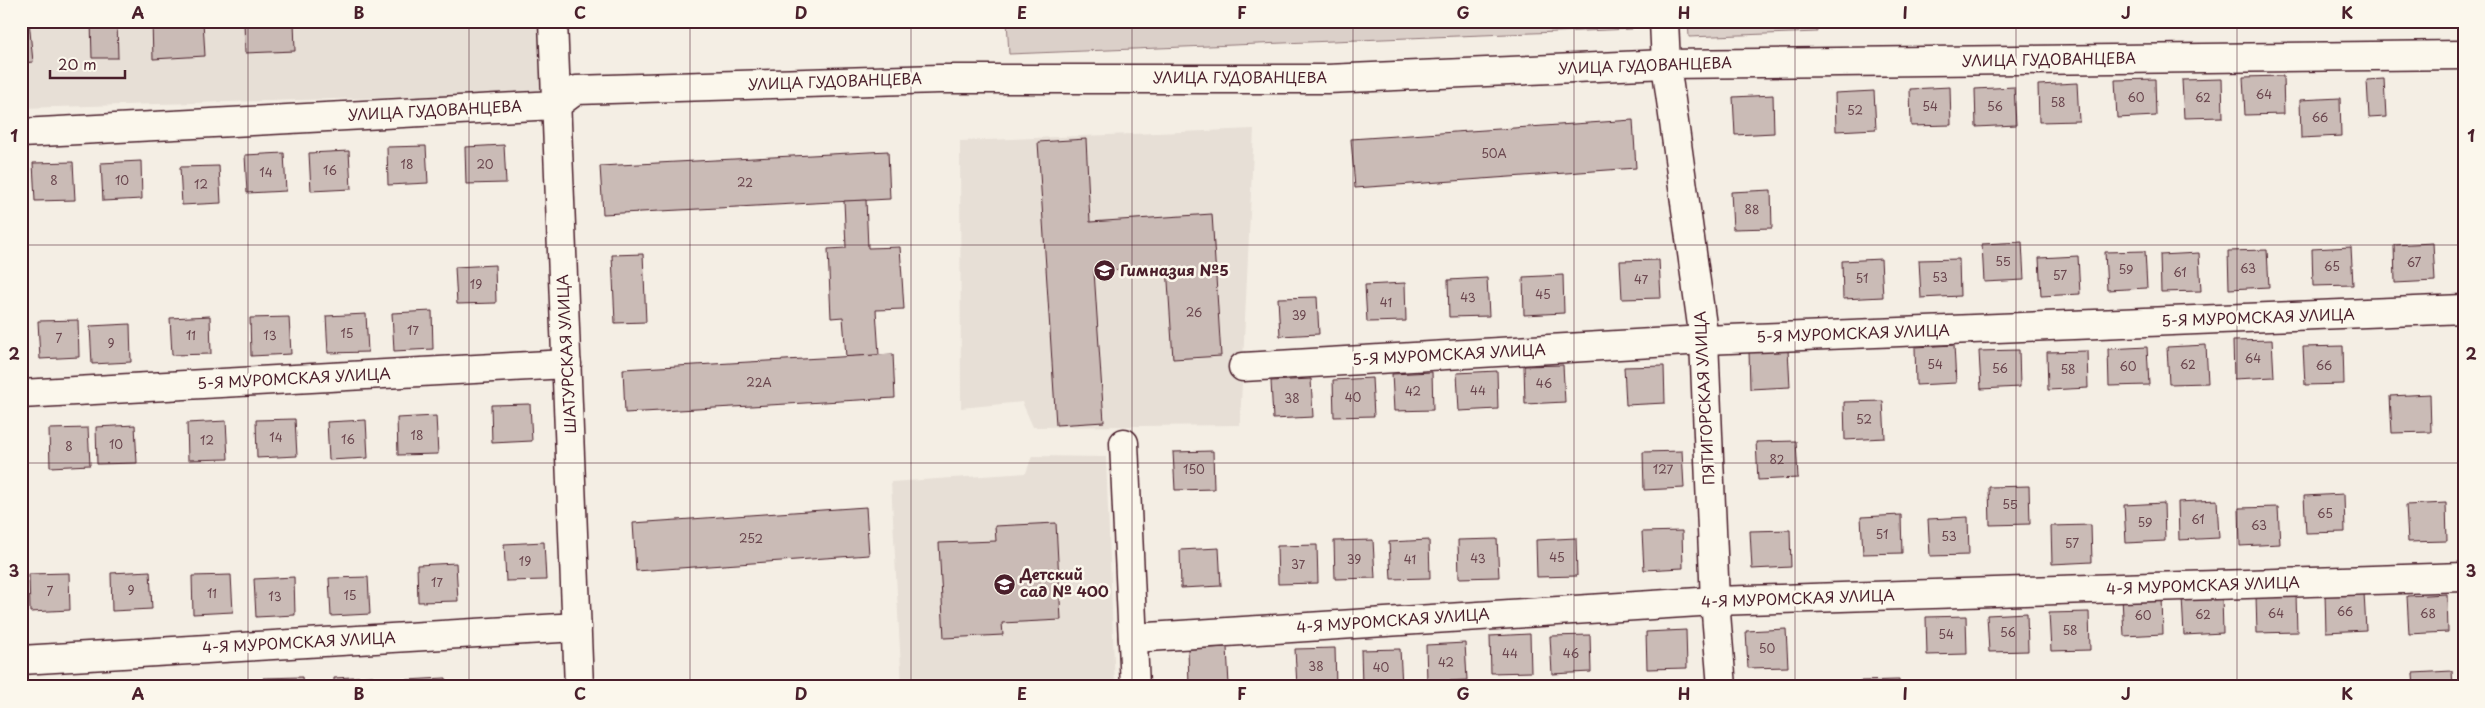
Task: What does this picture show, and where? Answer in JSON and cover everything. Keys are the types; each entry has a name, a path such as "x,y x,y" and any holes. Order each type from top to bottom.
{"street":[{"name":"ШАТУРСКАЯ УЛИЦА","path":"553,21 579,687"},
{"name":"ПЯТИГОРСКАЯ УЛИЦА","path":"1664,21 1666,64 1704,340 1715,601 1722,687"},
{"name":"УЛИЦА ГУДОВАНЦЕВА","path":"21,133 556,104 576,90 939,79 1327,78 1666,64 2464,56"},
{"name":"5-Я МУРОМСКАЯ УЛИЦА","path":"1243,367 1704,340 2464,309"},
{"name":"5-Я МУРОМСКАЯ УЛИЦА","path":"21,394 567,364"},
{"path":"1124,443 1135,687"},
{"name":"4-Я МУРОМСКАЯ УЛИЦА","path":"1133,638 1715,601 2464,577"},
{"name":"4-Я МУРОМСКАЯ УЛИЦА","path":"21,660 577,627"}],"shaded area":[{"path":"21,21 540,21 542,93 21,108"},
{"path":"1007,21 1631,21 1632,29 1009,54"},
{"path":"1688,21 1816,21 1817,32 1689,37"},
{"name":"Гимназия №5","path":"1254,129 1240,425 1033,427 1022,402 961,408 960,141"},
{"name":"Детский сад № 400","path":"1032,456 1106,457 1115,687 902,687 891,482 1026,473"}],"building":[{"path":"21,21 29,21 33,62 21,63"},
{"path":"91,21 117,21 118,58 92,58"},
{"path":"152,21 203,21 205,56 153,59"},
{"path":"244,21 294,21 295,51 245,53"},
{"path":"2283,76 2284,114 2245,115 2243,77"},
{"path":"2155,79 2156,116 2117,118 2115,80"},
{"path":"2222,79 2223,117 2184,118 2182,80"},
{"path":"2384,79 2386,117 2369,118 2367,80"},
{"path":"2077,83 2079,121 2039,122 2038,85"},
{"path":"1950,87 1951,125 1911,126 1910,89"},
{"path":"2014,87 2016,125 1976,127 1975,89"},
{"path":"1874,91 1876,129 1836,131 1835,93"},
{"path":"1773,95 1774,133 1735,135 1733,97"},
{"path":"2340,98 2341,136 2301,138 2300,100"},
{"path":"1633,120 1636,168 1355,188 1351,139"},
{"path":"1086,139 1090,222 1212,214 1221,356 1173,359 1167,266 1094,271 1104,422 1056,425 1038,142"},
{"path":"504,145 506,183 466,184 465,147"},
{"path":"426,146 428,183 388,185 387,147"},
{"path":"349,151 351,189 311,191 309,153"},
{"path":"888,151 890,199 603,214 600,166"},
{"path":"284,153 286,191 247,193 245,155"},
{"path":"141,161 142,199 103,201 101,163"},
{"path":"73,162 75,200 35,201 33,163"},
{"path":"219,166 221,203 182,205 180,167"},
{"path":"1771,190 1772,228 1733,229 1731,192"},
{"path":"866,200 868,248 900,247 904,309 876,310 879,355 846,357 843,317 831,318 828,249 846,248 844,201"},
{"path":"2022,242 2024,280 1984,282 1982,244"},
{"path":"2433,243 2435,281 2395,283 2394,245"},
{"path":"2351,247 2353,285 2313,286 2312,249"},
{"path":"2267,250 2269,287 2229,289 2228,251"},
{"path":"2145,251 2147,288 2107,290 2105,252"},
{"path":"2199,253 2201,291 2161,292 2160,255"},
{"path":"643,254 646,322 615,323 612,255"},
{"path":"2078,256 2080,294 2041,296 2039,258"},
{"path":"1881,259 1883,297 1843,299 1842,261"},
{"path":"1959,259 1960,296 1921,298 1919,260"},
{"path":"1659,260 1661,298 1622,299 1620,261"},
{"path":"495,265 496,303 457,304 455,267"},
{"path":"1563,275 1564,313 1524,315 1523,277"},
{"path":"1487,278 1489,316 1449,317 1448,280"},
{"path":"1405,283 1406,321 1367,322 1365,285"},
{"path":"1317,297 1319,334 1280,336 1278,298"},
{"path":"432,311 433,349 394,351 392,313"},
{"path":"366,314 368,352 328,353 326,316"},
{"path":"210,316 211,354 172,355 170,318"},
{"path":"289,317 291,354 251,356 250,318"},
{"path":"78,320 79,357 40,359 38,321"},
{"path":"130,324 131,362 92,364 90,326"},
{"path":"2272,340 2274,377 2234,379 2233,341"},
{"path":"1954,345 1956,383 1916,385 1915,347"},
{"path":"2206,345 2208,383 2169,384 2167,347"},
{"path":"2343,346 2344,384 2305,385 2303,347"},
{"path":"2147,347 2149,385 2109,386 2108,349"},
{"path":"1788,350 1790,387 1750,389 1749,351"},
{"path":"2019,350 2020,387 1981,389 1979,351"},
{"path":"2087,351 2088,388 2048,390 2047,352"},
{"path":"893,354 895,398 625,413 623,369"},
{"path":"1563,365 1565,402 1525,404 1524,366"},
{"path":"1664,366 1665,403 1626,405 1624,367"},
{"path":"1497,371 1498,409 1459,411 1457,373"},
{"path":"1432,372 1433,410 1394,411 1392,374"},
{"path":"1372,378 1374,416 1334,417 1333,380"},
{"path":"1311,379 1313,417 1273,419 1271,381"},
{"path":"2430,394 2431,432 2392,433 2390,396"},
{"path":"1883,401 1885,438 1845,440 1844,402"},
{"path":"530,404 532,441 492,443 491,405"},
{"path":"436,416 438,454 398,455 397,418"},
{"path":"295,419 297,456 257,458 256,420"},
{"path":"366,420 368,458 329,460 327,422"},
{"path":"226,421 228,459 188,460 187,423"},
{"path":"135,425 137,463 97,464 96,427"},
{"path":"88,428 90,465 50,467 49,429"},
{"path":"1796,441 1798,478 1758,480 1756,442"},
{"path":"1213,451 1214,489 1175,490 1173,452"},
{"path":"1682,451 1684,488 1644,490 1643,452"},
{"path":"2029,486 2030,524 1990,525 1989,487"},
{"path":"2344,494 2345,532 2306,533 2304,496"},
{"path":"2217,500 2219,538 2179,540 2178,502"},
{"path":"2164,503 2165,541 2126,543 2124,505"},
{"path":"2446,503 2447,541 2408,542 2406,505"},
{"path":"866,507 869,555 636,571 633,523"},
{"path":"2278,507 2280,544 2240,546 2239,508"},
{"path":"1901,515 1902,553 1863,554 1861,517"},
{"path":"1968,517 1969,555 1930,556 1928,519"},
{"path":"1056,523 1061,620 1002,623 1003,635 944,638 939,543 996,541 995,526"},
{"path":"2091,525 2092,562 2052,564 2051,526"},
{"path":"1790,530 1791,567 1752,569 1750,531"},
{"path":"1682,531 1683,568 1644,570 1642,532"},
{"path":"1576,538 1577,576 1537,577 1536,540"},
{"path":"1497,539 1499,577 1459,578 1458,540"},
{"path":"1373,540 1375,578 1335,579 1334,541"},
{"path":"1429,540 1430,578 1391,579 1389,542"},
{"path":"544,542 546,580 506,581 504,544"},
{"path":"1317,545 1318,583 1278,584 1277,546"},
{"path":"1219,548 1221,586 1181,588 1180,550"},
{"path":"456,563 458,601 418,602 417,565"},
{"path":"150,571 152,609 112,611 111,573"},
{"path":"69,573 70,610 30,612 29,574"},
{"path":"231,575 233,612 193,614 192,576"},
{"path":"294,577 295,615 256,617 254,579"},
{"path":"368,577 370,614 331,616 329,578"},
{"path":"2364,593 2366,630 2326,632 2325,594"},
{"path":"2296,594 2297,632 2257,633 2256,596"},
{"path":"2447,594 2448,632 2409,634 2407,596"},
{"path":"2162,596 2163,634 2124,636 2122,598"},
{"path":"2222,596 2223,633 2184,635 2182,597"},
{"path":"2089,612 2090,650 2051,651 2049,613"},
{"path":"2027,613 2028,651 1989,652 1987,615"},
{"path":"1966,616 1967,654 1927,655 1926,617"},
{"path":"1786,629 1788,667 1748,668 1746,631"},
{"path":"1686,630 1687,668 1647,669 1646,632"},
{"path":"1530,634 1531,672 1491,673 1490,636"},
{"path":"1590,635 1591,672 1552,674 1550,636"},
{"path":"1465,643 1467,680 1427,682 1426,645"},
{"path":"1227,647 1229,685 1189,687 1188,649"},
{"path":"1335,648 1336,686 1297,687 1295,649"},
{"path":"1400,649 1402,686 1362,687 1361,650"},
{"path":"2452,671 2453,687 2414,687 2413,673"},
{"path":"373,676 374,687 334,687 334,678"},
{"path":"302,677 303,687 263,687 263,678"},
{"path":"446,678 446,687 407,687 406,680"},
{"path":"1899,680 1899,687 1860,687 1859,681"},
{"path":"241,683 241,687 202,687 202,684"},
{"path":"531,684 531,687 491,687 491,685"}],"place":[{"name":"Гимназия №5","path":"1104,271"},
{"name":"Детский сад № 400","path":"1004,584"}]}
